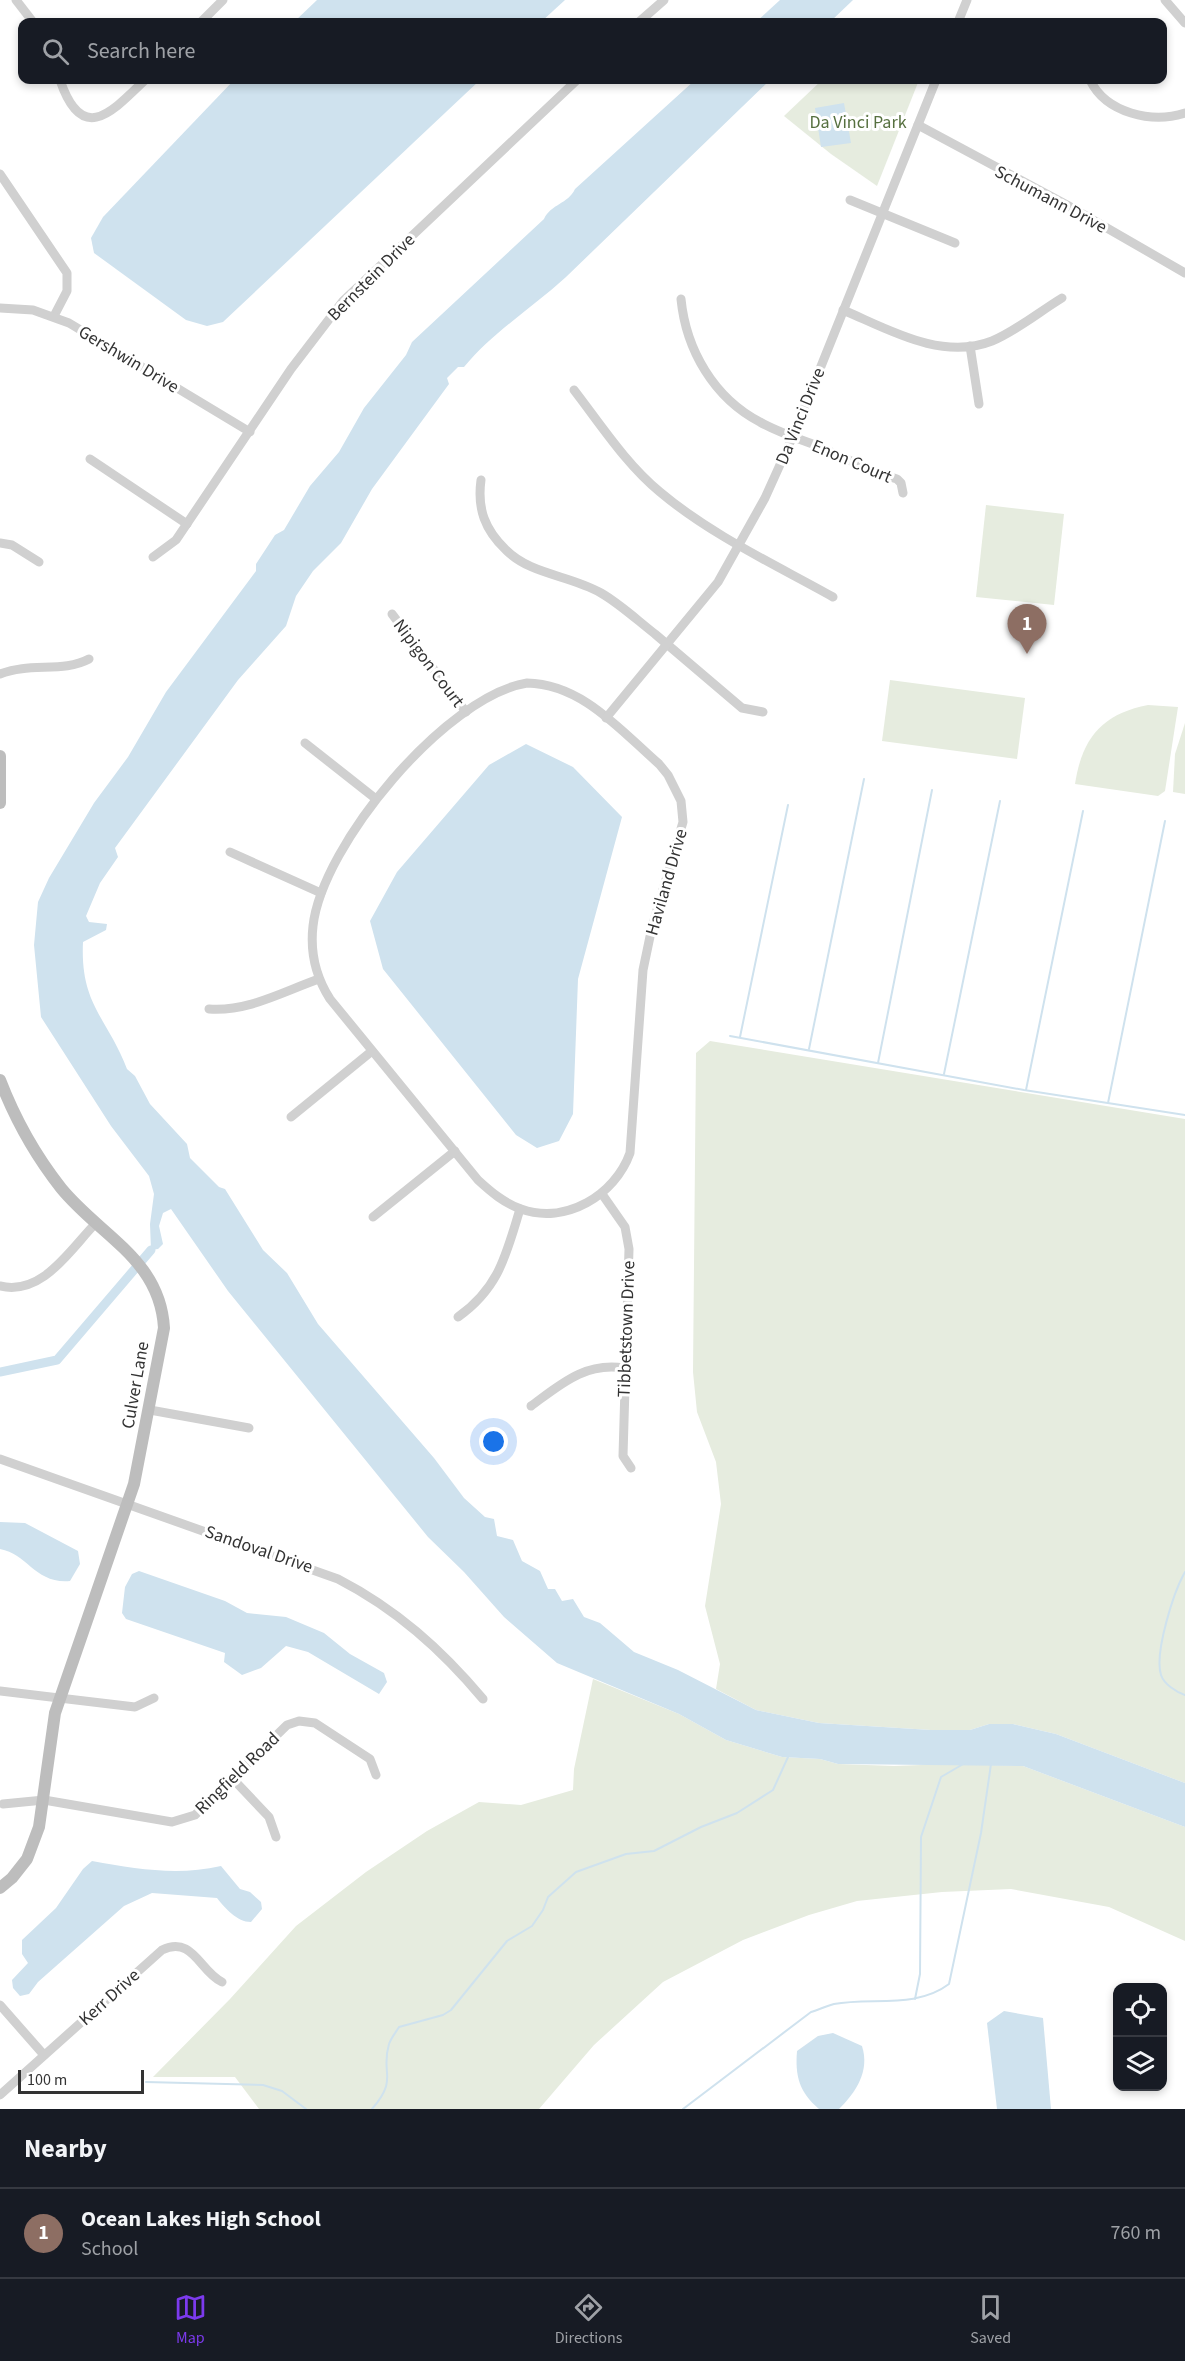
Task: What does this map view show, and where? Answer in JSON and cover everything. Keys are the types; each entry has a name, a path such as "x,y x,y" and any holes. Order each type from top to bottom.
{"street":[{"path":"16,0 30,18"},
{"path":"205,18 223,0"},
{"path":"644,18 664,0"},
{"path":"960,18 967,0"},
{"path":"1165,0 1185,23"},
{"path":"61,84 66,99 74,110 95,117 110,112 141,84"},
{"name":"Bernstein Drive","path":"153,557 170,546 187,524 291,369 343,301 573,84"},
{"name":"Da Vinci Drive","path":"606,718 712,590 741,545 793,436 934,84"},
{"path":"1093,84 1099,94 1118,107 1158,118 1185,113"},
{"name":"Schumann Drive","path":"918,125 1067,205 1185,273"},
{"path":"0,174 67,273 67,291 54,316"},
{"path":"850,200 955,243"},
{"path":"843,310 925,343 970,346 1001,337 1062,298"},
{"name":"Enon Court","path":"681,299 683,318 693,348 723,394 760,422 897,479 903,487 903,493"},
{"name":"Gershwin Drive","path":"0,308 23,309 54,316 250,432"},
{"path":"970,346 979,404"},
{"path":"574,390 626,458 654,486 695,517 833,597"},
{"path":"90,459 187,524"},
{"path":"481,480 479,494 482,516 487,528 506,550 526,565 599,592 615,602 742,708 763,712"},
{"path":"0,543 12,545 39,562"},
{"name":"Nipigon Court","path":"392,614 466,712"},
{"path":"0,674 34,666 76,666 89,659"},
{"name":"Haviland Drive","path":"538,683 577,695 606,718 668,775 681,801 683,822 652,927 643,970 630,1153 619,1176 602,1194 586,1203 555,1212 520,1209 489,1190 330,999 320,979 312,941 321,893 339,857 376,799 432,739 466,712 501,689 538,683"},
{"path":"305,743 376,799"},
{"path":"0,756 0,803"},
{"path":"230,852 321,893"},
{"path":"210,1009 222,1010 247,1006 320,979"},
{"path":"291,1116 372,1051"},
{"name":"Culver Lane","path":"0,1080 19,1123 45,1167 95,1224 140,1264 160,1302 164,1328 150,1410 128,1503 59,1699 39,1827 27,1858 12,1878 0,1888"},
{"path":"373,1217 455,1151"},
{"name":"Tibbetstown Drive","path":"602,1194 619,1215 627,1235 629,1264 623,1456 631,1468"},
{"path":"458,1317 481,1298 496,1278 507,1254 520,1209"},
{"path":"0,1286 24,1288 43,1279 95,1224"},
{"path":"531,1406 581,1372 604,1366 624,1368"},
{"path":"150,1410 249,1428"},
{"name":"Sandoval Drive","path":"0,1459 314,1568 362,1591 429,1640 483,1699"},
{"path":"0,1691 135,1707 154,1698"},
{"name":"Ringfield Road","path":"3,1804 44,1800 182,1821 195,1815 286,1725 299,1721 315,1723 370,1759 376,1775"},
{"path":"232,1778 269,1817 276,1837"},
{"name":"Kerr Drive","path":"0,2095 168,1947 180,1947 195,1954 212,1975 222,1982"},
{"path":"0,2005 44,2055"}],"green space":[{"name":"Da Vinci Park","path":"818,84 917,84 877,186 831,154 784,116"},
{"path":"986,505 1064,514 1054,605 976,597"},
{"path":"890,680 1025,698 1017,759 882,741"},
{"path":"1148,705 1178,707 1165,791 1158,796 1075,784 1083,754 1097,731 1118,715"},
{"path":"1185,723 1185,794 1173,792 1175,754"},
{"path":"710,1041 1185,1119 1185,1783 1056,1734 1013,1724 989,1724 970,1730 931,1730 819,1723 756,1710 716,1689 720,1664 705,1606 721,1504 716,1462 697,1412 693,1372 696,1053"},
{"path":"593,1679 679,1714 726,1740 782,1757 820,1759 838,1764 1023,1766 1185,1827 1185,1941 1109,1907 1011,1889 942,1892 857,1901 809,1915 743,1940 663,1982 594,2045 539,2109 259,2109 235,2077 153,2077 230,1999 296,1926 366,1872 427,1831 479,1802 521,1805 573,1790 574,1769"}],"water":[{"path":"317,0 565,0 545,18 298,18"},
{"path":"780,0 853,0 834,18 760,18"},
{"path":"230,84 476,84 223,322 207,326 186,320 94,253 91,238 103,217"},
{"path":"691,84 766,84 566,277 500,331 464,367 458,367 447,378 449,384 372,489 341,543 313,571 296,596 286,626 238,680 115,848 118,857 100,883 86,916 89,922 107,924 106,930 83,942 83,963 90,996 127,1069 135,1076 150,1104 187,1144 190,1158 219,1187 225,1189 263,1250 287,1273 318,1324 434,1458 464,1498 485,1517 494,1519 497,1536 513,1540 522,1561 540,1571 548,1589 555,1589 562,1601 573,1599 584,1617 600,1623 634,1652 678,1670 756,1710 819,1723 931,1730 970,1730 989,1724 1013,1724 1056,1734 1185,1783 1185,1827 1023,1766 838,1764 820,1759 782,1757 726,1740 679,1714 557,1663 504,1617 464,1572 428,1537 228,1291 171,1209 163,1213 159,1226 163,1244 158,1249 151,1250 150,1224 154,1194 149,1176 111,1126 41,1017 34,945 38,902 49,878 94,803 128,757 166,692 256,571 256,564 275,535 284,530 310,486 339,452 364,408 406,355 412,342"},
{"path":"844,103 851,143 821,147 815,108"},
{"path":"526,744 573,767 622,817 578,979 573,1114 559,1141 537,1148 516,1135 383,969 370,921 397,872 489,765"},
{"path":"0,1522 25,1523 78,1551 80,1564 70,1581 48,1578 10,1552 0,1549"},
{"path":"139,1571 225,1601 247,1613 286,1617 324,1633 350,1654 384,1673 387,1682 379,1694 308,1652 286,1646 261,1668 242,1675 224,1662 225,1653 126,1619 122,1613 125,1587 132,1574"},
{"path":"92,1861 141,1869 173,1871 221,1866 240,1889 250,1892 261,1902 262,1909 251,1922 241,1920 232,1914 217,1898 152,1893 124,1906 38,1982 29,1994 20,1996 13,1988 12,1980 28,1963 22,1954 22,1940 56,1908 83,1869"},
{"path":"1004,2011 1043,2018 1051,2109 997,2109 987,2023"},
{"path":"833,2033 862,2046 863,2072 851,2096 839,2109 819,2109 812,2103 800,2083 797,2051 818,2036"}],"waterway":[{"path":"809,1049 864,779"},
{"path":"878,1063 932,790"},
{"path":"944,1074 1000,801"},
{"path":"740,1037 788,805"},
{"path":"1026,1090 1083,811"},
{"path":"1108,1103 1165,821"},
{"path":"730,1036 1024,1090 1185,1115"},
{"path":"0,1372 57,1360 151,1250"},
{"path":"1185,1572 1166,1622 1160,1652 1161,1675 1165,1682 1174,1690 1185,1695"},
{"path":"372,2109 385,2090 389,2044 399,2027 443,2015 451,2010 507,1941 532,1926 543,1910 548,1897 576,1872 626,1854 654,1851 701,1827 737,1813 773,1790 788,1757"},
{"path":"915,1999 920,1974 921,1837 941,1777 965,1763"},
{"path":"683,2109 811,2012 848,2002 893,2001 922,1997 949,1984 981,1833 991,1764"},
{"path":"146,2082 263,2085 282,2091 306,2109"}],"place":[{"name":"Ocean Lakes High School","path":"1027,654"}]}
